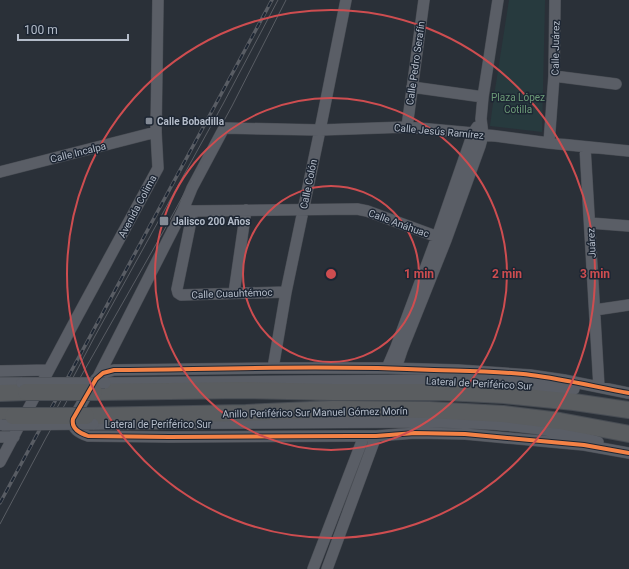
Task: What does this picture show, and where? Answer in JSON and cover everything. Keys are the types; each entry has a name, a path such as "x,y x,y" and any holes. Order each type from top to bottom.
{"highway":[{"path":"387,372 443,392"},
{"name":"Anillo Periférico Sur Manuel Gómez Morín","path":"0,393 24,388 98,385 332,392 443,392 574,402 629,410"},
{"name":"Anillo Periférico Sur Manuel Gómez Morín","path":"4,420 90,420 333,410 429,410 503,414 560,421 629,434"},
{"path":"578,436 629,440"}],"street":[{"name":"Avenida Colima","path":"0,462 158,168 156,132 158,0"},
{"name":"Calle Colón","path":"273,368 286,292 346,0"},
{"name":"Calle Pedro Serafín","path":"407,126 424,0"},
{"path":"387,372 402,350 459,191 480,146 478,134 498,0"},
{"name":"Calle Juárez","path":"549,143 554,76 555,0"},
{"path":"554,76 616,84"},
{"path":"412,87 483,97"},
{"name":"Calle Jesús Ramírez","path":"188,211 192,188 224,128 320,130 407,126 629,151"},
{"name":"Calle Incalpa","path":"0,172 156,132"},
{"name":"Juárez","path":"585,147 599,387"},
{"name":"Calle Anáhuac","path":"188,211 357,209 367,211 442,239"},
{"path":"234,293 246,210"},
{"path":"188,211 98,385 73,419 75,428 79,433 88,436 169,437 376,436 414,433 465,434 584,445 629,453"},
{"name":"Calle Cuauhtémoc","path":"188,211 177,289 178,293 181,295 286,292"},
{"path":"590,223 629,226"},
{"path":"595,310 629,305"},
{"path":"98,385 103,373 114,370 273,368 387,372 473,371 530,375 629,393"},
{"path":"0,371 49,370"},
{"name":"Lateral de Periférico Sur","path":"98,385 387,372 428,380 551,386 629,393"},
{"path":"0,383 24,388"},
{"name":"Lateral de Periférico Sur","path":"90,420 422,422 512,425 578,436 629,453"},
{"path":"313,569 364,436"},
{"path":"327,569 376,436"},
{"path":"0,437 14,437"}],"green space":[{"name":"Plaza López Cotilla","path":"509,0 545,0 542,132 490,126"}],"tram line":[{"path":"57,408 278,0"},
{"path":"0,524 47,436 167,225 232,106 286,0"}],"railway":[{"path":"0,503 272,0"}],"cycle path":[{"path":"629,393 543,377 482,371 314,368 114,370 103,373 96,379 73,419 73,425 75,428 88,436 376,436 415,433 465,434 584,445 629,453"}],"place":[{"name":"Calle Bobadilla","path":"149,121"},
{"name":"Jalisco 200 Años","path":"164,221"}]}
